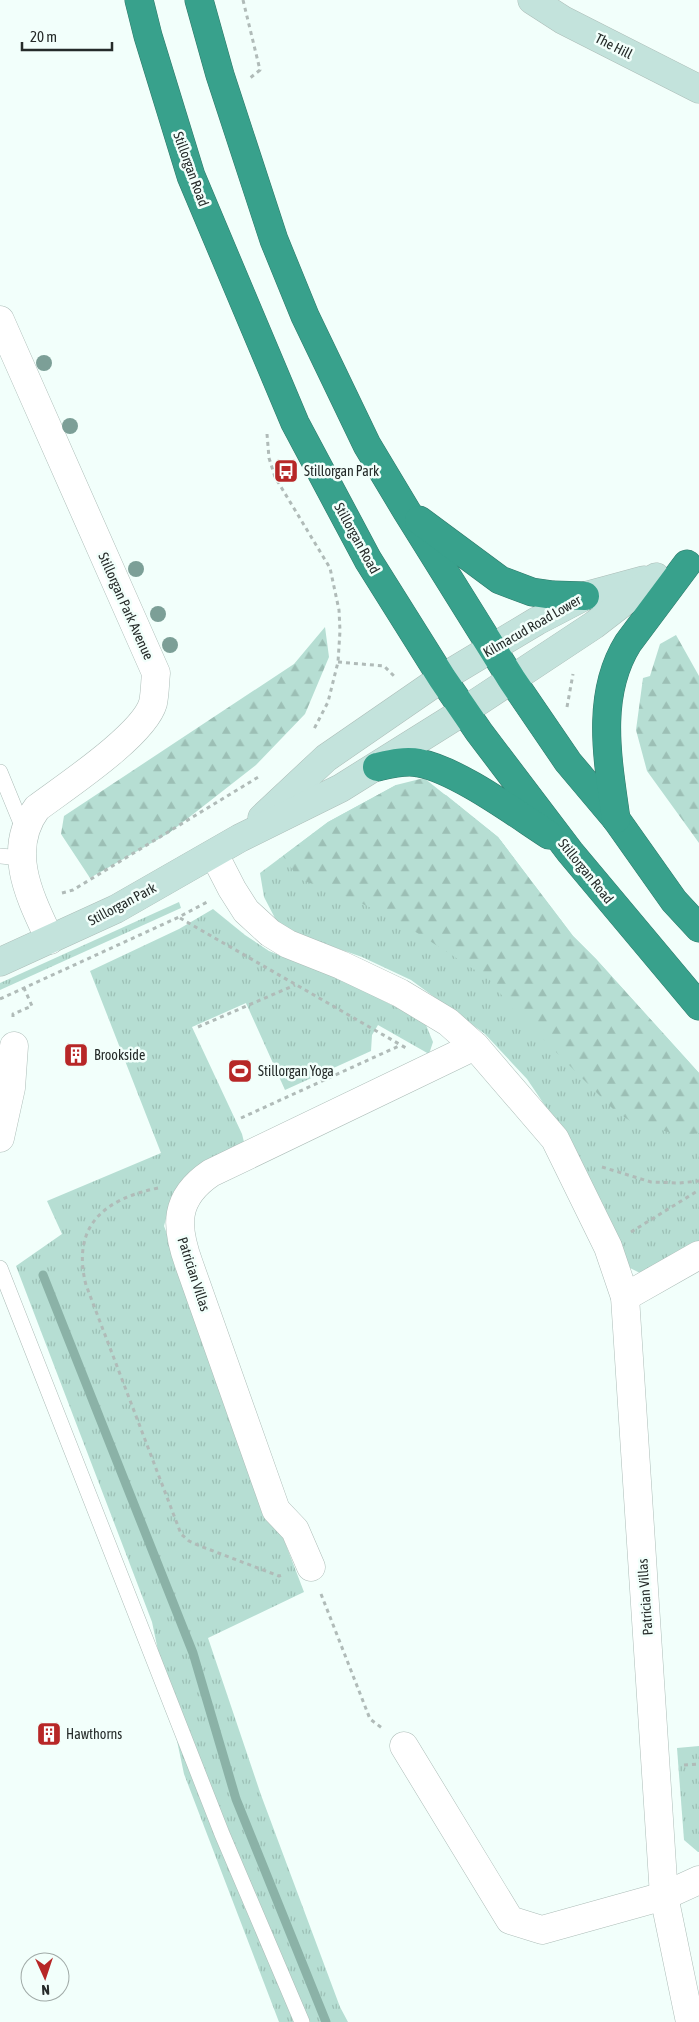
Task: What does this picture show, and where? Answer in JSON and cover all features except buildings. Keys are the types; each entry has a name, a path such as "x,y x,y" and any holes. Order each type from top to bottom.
{"highway":[{"name":"Stillorgan Road","path":"139,0 148,36 191,176 295,422 368,560 464,711 563,844 699,1006"},
{"path":"199,0 228,98 274,240 305,316 367,445 512,680 568,762 616,819 674,901 699,928"},
{"path":"406,510 500,580 532,592 584,596"},
{"path":"616,819 611,780 607,716 607,699 612,676 620,655 628,643 693,561"},
{"path":"377,766 398,762 419,763 440,770 459,778 563,844"}],"main road":[{"name":"The Hill","path":"532,0 575,13 699,89"},
{"name":"Kilmacud Road Lower","path":"442,678 584,596 656,577 693,561"},
{"name":"Kilmacud Road Lower","path":"464,711 594,625 656,577"},
{"name":"Stillorgan Park","path":"240,838 326,758 442,678"},
{"name":"Stillorgan Park","path":"0,962 116,909 240,838 341,788 464,711"}],"street":[{"name":"Stillorgan Park Avenue","path":"0,320 156,673 153,704 144,722 130,736 37,808 29,819 15,849"},
{"path":"15,849 32,901 50,940"},
{"name":"Patrician Villas","path":"214,854 246,911 270,933 288,944 341,965 400,993 448,1022 475,1046 555,1139 608,1247 626,1297 664,1896 690,2022"},
{"path":"0,1138 11,1088 14,1046"},
{"name":"Patrician Villas","path":"311,1567 296,1530 276,1510 181,1242 179,1224 182,1204 189,1192 199,1181 211,1173 475,1046"},
{"path":"626,1297 699,1256"},
{"path":"404,1746 510,1920 542,1930 664,1896 699,1880"}],"lane":[{"path":"0,772 15,849"},
{"path":"0,1268 222,1834 302,2022"}],"path":[{"path":"228,98 260,70 243,0"},
{"path":"286,494 330,568 340,624 338,662 328,702 311,734"},
{"path":"338,662 384,666 396,678"},
{"path":"566,710 574,673"},
{"path":"32,901 73,890 267,772"},
{"path":"179,917 402,1045 435,1066"},
{"path":"198,1027 296,985"},
{"path":"19,1012 32,1006 24,988"},
{"path":"241,1118 402,1045"},
{"path":"594,1164 651,1182 679,1183 699,1181"},
{"path":"189,1192 179,1187 167,1186 148,1190 105,1209 90,1227 82,1250 82,1269 86,1285 180,1534 200,1546 279,1576 311,1567 370,1719 404,1746"},
{"path":"608,1247 699,1190"}],"green space":[{"path":"325,627 329,657 305,714 256,765 169,833 90,878 61,834 64,816 294,664"},
{"path":"676,635 699,676 699,843 647,771 636,730 643,678 650,676 660,644"},
{"path":"424,778 498,837 573,936 699,1073 699,1133 682,1136 630,1121 613,1109 511,1007 489,979 397,920 352,899 299,879 283,856 328,822 396,785"},
{"path":"396,785 446,795 498,837 573,936 699,1073 699,1245 640,1273 628,1267 550,1113 527,1079 485,1034 411,980 362,957 291,932 277,922 264,897 260,873 328,822"},
{"path":"179,902 181,908 0,990 0,983"},
{"path":"213,909 245,935 269,951 351,984 415,1017 426,1025 433,1042 429,1054 378,1025 372,1035 371,1051 285,1090 246,1003 192,1027 244,1142 172,1196 164,1226 304,1592 208,1638 261,1795 340,2007 348,2022 279,2022 184,1774 152,1622 16,1266 62,1234 47,1201 161,1153 90,971 179,929"},
{"path":"699,1746 698,1852 684,1840 677,1748"}],"waterway":[{"path":"43,1275 193,1653 236,1799 326,2022"}],"place":[{"name":"Stillorgan Park","path":"286,471"},
{"name":"Brookside","path":"76,1055"},
{"name":"Stillorgan Yoga","path":"240,1071"},
{"name":"Hawthorns","path":"49,1734"}]}
